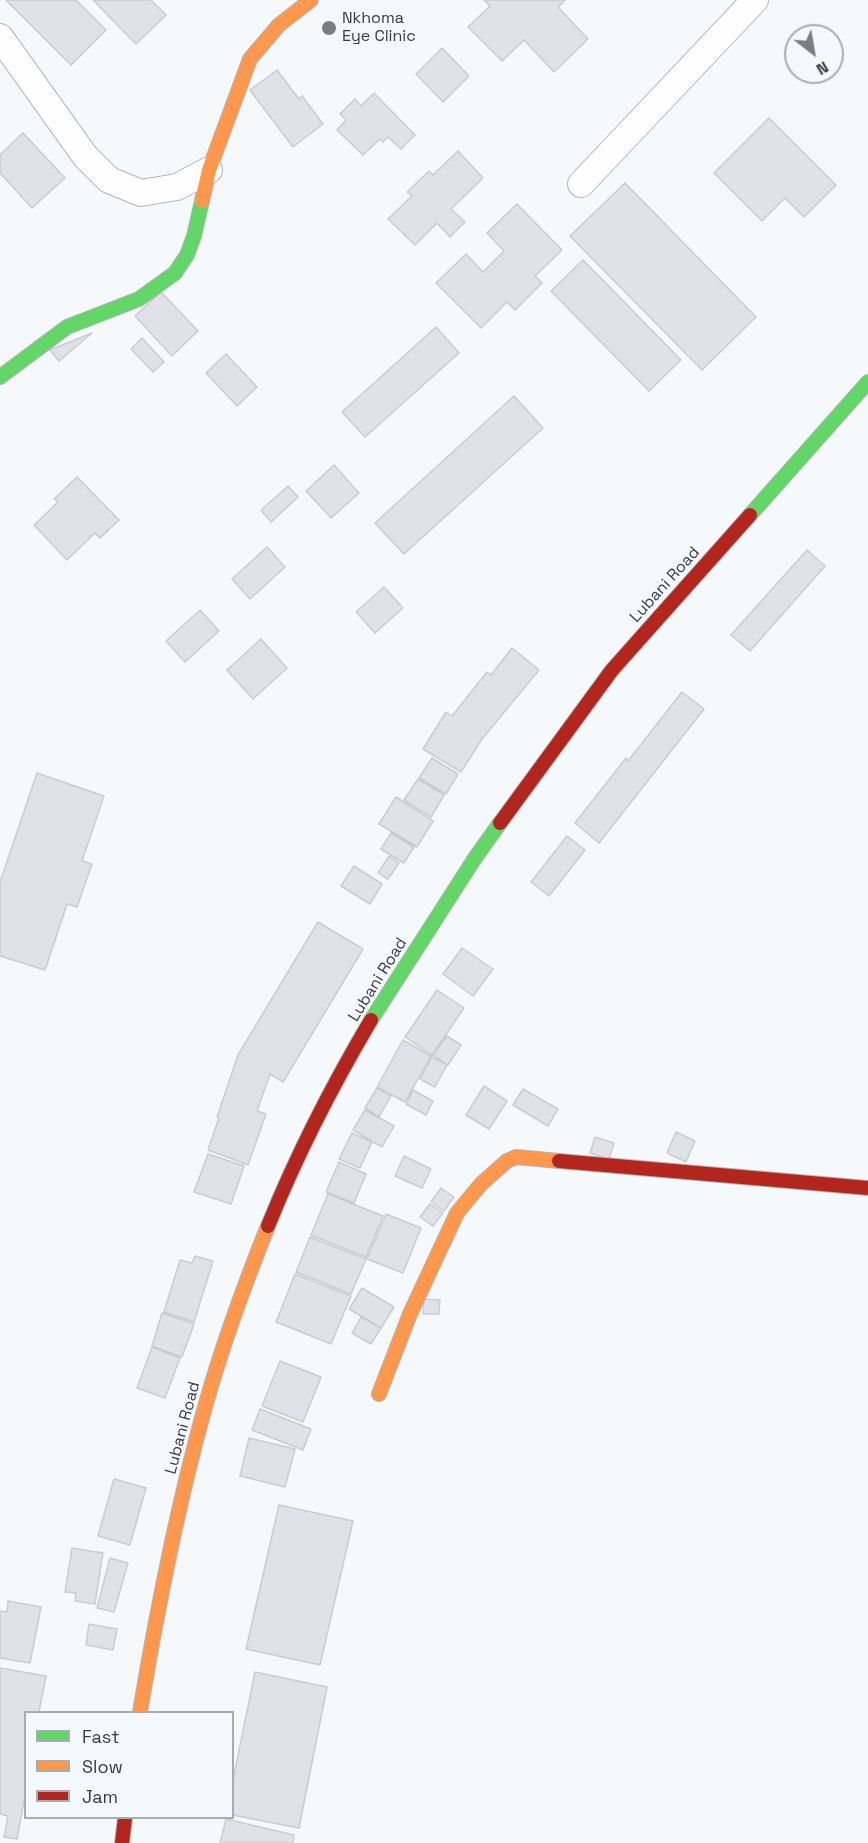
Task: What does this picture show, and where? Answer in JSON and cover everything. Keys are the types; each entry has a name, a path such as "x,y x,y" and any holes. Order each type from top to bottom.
{"street":[{"path":"0,377 67,327 139,299 175,273 188,255 209,170 250,59 279,25 311,0"},
{"path":"581,184 746,3"},
{"path":"0,37 85,156 109,180 141,193 177,187 209,170"},
{"name":"Lubani Road","path":"140,1711 153,1633 180,1505 205,1406 241,1293 280,1197 337,1077 380,1005 475,858 612,670 868,382"},
{"path":"379,1394 410,1314 457,1213 481,1184 507,1161 516,1157 868,1188"},
{"path":"122,1843 125,1819"}],"building":[{"path":"6,0 76,0 106,30 71,65"},
{"path":"93,0 151,0 166,15 136,44"},
{"path":"484,0 565,0 558,7 588,39 554,72 524,40 502,61 468,27 490,6"},
{"path":"442,48 469,76 443,102 416,74"},
{"path":"277,70 299,99 302,96 323,124 293,147 250,90"},
{"path":"374,93 415,135 401,149 388,137 383,142 380,139 363,155 337,130 346,120 340,114 355,99 361,106"},
{"path":"769,118 836,185 804,217 785,198 762,221 714,173"},
{"path":"23,133 65,178 32,208 0,173 0,155"},
{"path":"458,151 483,178 451,209 465,222 450,237 437,223 415,245 388,219 412,196 407,192 429,171 433,175"},
{"path":"625,183 756,317 702,370 570,236"},
{"path":"517,204 562,250 535,276 542,283 515,310 507,302 481,328 436,283 466,254 483,272 504,251 487,233"},
{"path":"583,260 681,360 649,391 551,291"},
{"path":"161,292 198,331 172,356 135,316"},
{"path":"436,327 459,353 365,437 342,412"},
{"path":"92,333 59,361 50,350"},
{"path":"142,338 164,362 153,372 131,349"},
{"path":"226,354 257,387 237,406 206,373"},
{"path":"514,396 543,428 404,554 375,523"},
{"path":"334,465 359,493 331,518 306,491"},
{"path":"77,477 119,520 100,538 95,533 67,560 34,525 58,502 54,499"},
{"path":"288,486 298,497 271,522 261,510"},
{"path":"267,547 285,567 250,599 232,579"},
{"path":"807,550 825,566 750,651 731,635"},
{"path":"384,587 403,608 375,633 356,612"},
{"path":"200,610 219,631 185,662 166,641"},
{"path":"261,639 287,668 253,699 227,670"},
{"path":"512,648 539,670 482,739 461,772 423,749 446,712 452,716 487,672 491,675"},
{"path":"682,692 704,709 599,843 575,823 626,758 628,761"},
{"path":"432,758 458,774 446,794 419,778"},
{"path":"37,773 104,796 82,861 92,864 77,907 67,904 45,970 0,956 0,882"},
{"path":"418,779 444,795 431,817 404,800"},
{"path":"396,797 433,821 417,847 379,824"},
{"path":"391,833 414,847 404,863 381,849"},
{"path":"567,836 585,850 549,896 531,882"},
{"path":"389,856 399,863 388,879 378,873"},
{"path":"354,866 382,884 370,904 341,886"},
{"path":"318,922 363,949 283,1082 270,1074 257,1111 266,1114 248,1165 208,1150 238,1055"},
{"path":"462,948 493,969 473,996 443,974"},
{"path":"437,990 464,1008 432,1055 405,1037"},
{"path":"447,1036 461,1045 448,1065 433,1055"},
{"path":"403,1040 431,1056 405,1102 377,1087"},
{"path":"432,1057 447,1065 435,1087 420,1079"},
{"path":"484,1086 507,1101 489,1129 466,1115"},
{"path":"377,1088 391,1096 379,1117 365,1108"},
{"path":"523,1089 558,1109 548,1126 513,1105"},
{"path":"413,1090 433,1101 426,1115 406,1104"},
{"path":"365,1110 394,1126 382,1147 353,1130"},
{"path":"676,1132 695,1141 686,1162 667,1153"},
{"path":"352,1133 372,1142 360,1168 339,1159"},
{"path":"595,1137 614,1143 609,1159 590,1153"},
{"path":"208,1154 244,1166 231,1204 194,1192"},
{"path":"404,1156 431,1169 422,1188 395,1176"},
{"path":"339,1162 366,1174 354,1203 326,1192"},
{"path":"441,1188 454,1197 444,1211 431,1202"},
{"path":"328,1194 383,1216 366,1257 311,1235"},
{"path":"430,1204 443,1213 433,1226 420,1217"},
{"path":"386,1214 421,1228 403,1273 367,1259"},
{"path":"310,1237 366,1259 351,1294 296,1272"},
{"path":"195,1256 213,1261 194,1322 164,1312 180,1260 192,1263"},
{"path":"295,1274 351,1296 331,1344 276,1322"},
{"path":"362,1288 394,1307 381,1328 349,1309"},
{"path":"424,1299 440,1300 439,1314 423,1314"},
{"path":"162,1313 194,1324 182,1357 152,1346"},
{"path":"361,1317 381,1328 371,1344 352,1333"},
{"path":"152,1347 180,1358 165,1398 137,1388"},
{"path":"280,1361 321,1377 303,1422 262,1406"},
{"path":"260,1409 311,1429 303,1450 252,1430"},
{"path":"249,1438 295,1449 285,1487 240,1476"},
{"path":"114,1479 146,1488 130,1545 98,1536"},
{"path":"279,1505 353,1521 320,1665 246,1649"},
{"path":"72,1548 103,1553 95,1604 75,1601 76,1593 65,1592"},
{"path":"110,1558 128,1563 114,1612 97,1608"},
{"path":"8,1601 41,1607 30,1663 0,1658 0,1611 7,1612"},
{"path":"89,1624 117,1629 113,1650 86,1645"},
{"path":"0,1668 46,1676 39,1711 24,1711 24,1801 17,1839 4,1837 8,1816 0,1814"},
{"path":"255,1672 327,1687 299,1828 234,1815 234,1775"},
{"path":"226,1819 294,1835 293,1843 220,1843"}],"traffic: fast":[{"path":"0,377 67,327 139,299 175,273 187,255 202,201"},
{"path":"750,515 868,382"},
{"path":"371,1020 500,823"}],"traffic: slow":[{"path":"202,201 209,170 250,59 279,25 311,0"},
{"path":"379,1394 410,1314 457,1213 481,1184 507,1161 516,1157 559,1161"},
{"path":"140,1711 153,1635 185,1482 226,1339 268,1226"}],"traffic: jam":[{"path":"500,823 612,670 750,515"},
{"path":"268,1226 316,1121 371,1020"},
{"path":"559,1161 868,1188"},
{"path":"122,1843 125,1819"}],"place":[{"name":"Nkhoma Eye Clinic","path":"329,28"}]}
